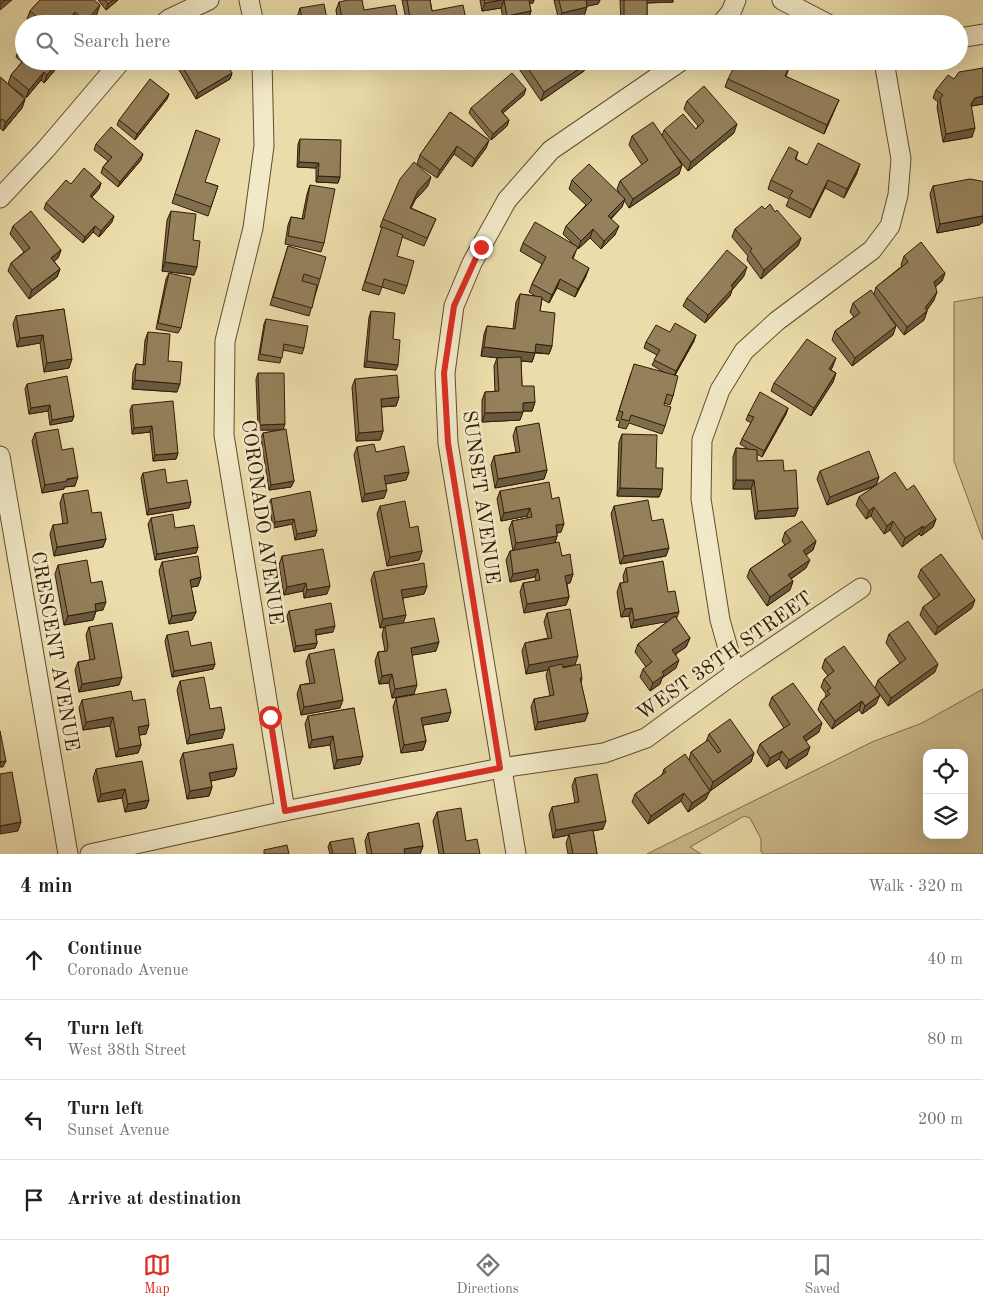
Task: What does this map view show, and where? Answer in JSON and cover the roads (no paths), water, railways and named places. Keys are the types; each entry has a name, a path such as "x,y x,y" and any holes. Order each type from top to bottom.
{"street":[{"path":"177,15 209,0"},
{"path":"249,0 252,15"},
{"path":"728,15 736,0"},
{"path":"782,0 811,15"},
{"path":"968,36 983,34"},
{"path":"0,198 46,149 112,70"},
{"name":"CORONADO AVENUE","path":"262,70 264,146 254,228 225,341 224,435 285,811"},
{"name":"SUNSET AVENUE","path":"516,854 500,768 448,443 444,373 454,306 472,263 507,200 551,150 668,70"},
{"path":"735,673 720,620 701,499 702,440 720,390 744,352 777,321 872,250 890,226 898,195 901,159 886,70"},
{"name":"CRESCENT AVENUE","path":"0,456 68,854"},
{"name":"WEST 38TH STREET","path":"90,854 285,811 500,768 604,753 646,738 735,673 861,588"}]}
